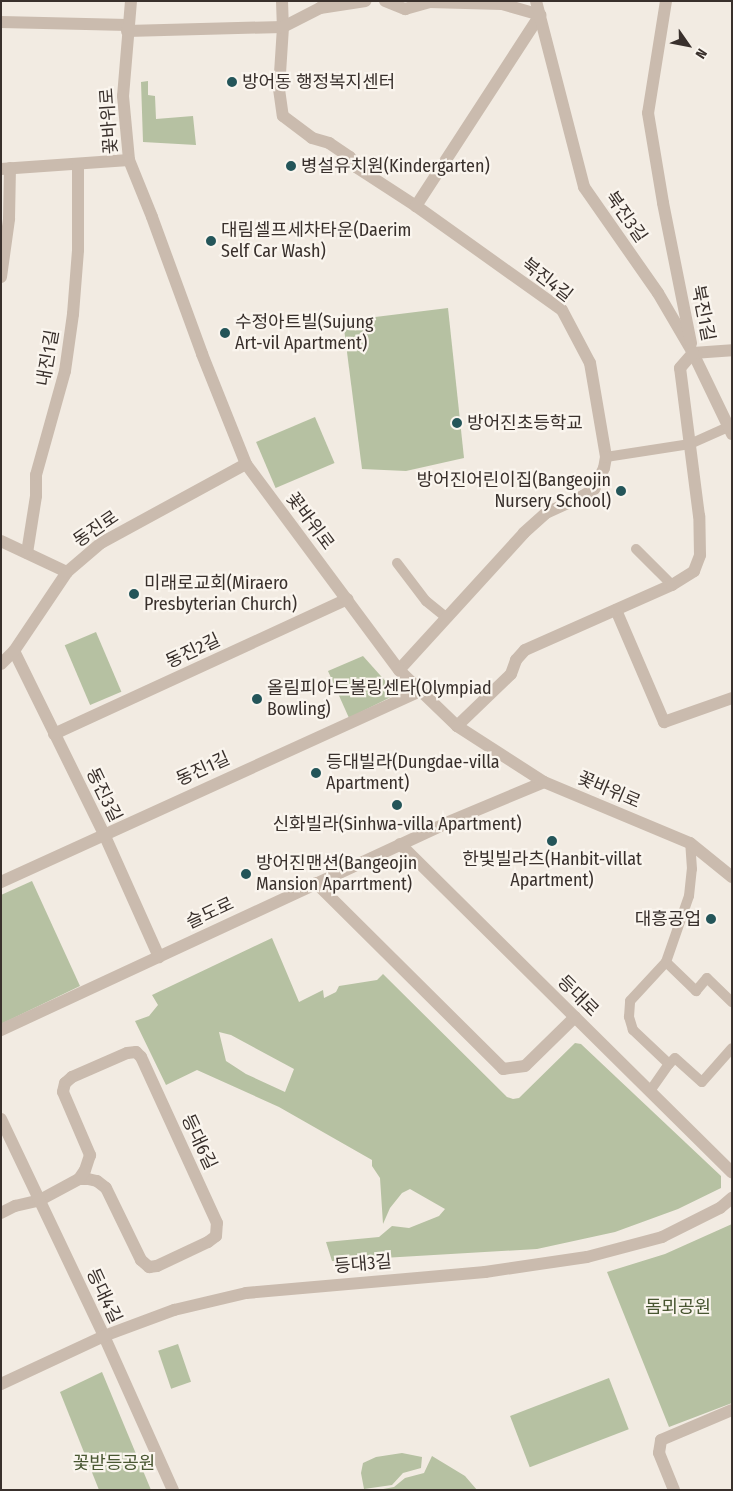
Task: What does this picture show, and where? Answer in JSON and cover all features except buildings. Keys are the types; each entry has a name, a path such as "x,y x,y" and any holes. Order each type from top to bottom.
{"street":[{"name":"꽃바위로","path":"131,1 127,28 123,96 129,160 202,354 246,464 399,670 457,726 544,782 690,843 732,877"},
{"name":"북진4길","path":"282,1 283,27 279,89 283,116 312,138 329,143 350,158 356,167 416,206 562,310 590,363 606,457 604,468 594,489 546,513 510,548 399,670"},
{"path":"1,22 127,28 283,27 320,8 365,1"},
{"path":"385,1 405,9 429,2 502,4 540,15 416,206"},
{"name":"북진3길","path":"536,1 542,31 584,187 658,293 693,353 730,431"},
{"name":"북진1길","path":"457,726 511,674 516,660 525,650 672,585 694,571 700,555 698,516 680,368 693,353 663,203 648,113 666,1"},
{"path":"1,277 9,219 5,169 129,160"},
{"name":"내진1길","path":"27,553 36,496 36,475 65,371 73,314 78,250 78,165"},
{"path":"693,353 732,350"},
{"name":"동진로","path":"1,664 14,651 67,572 101,544 246,464"},
{"path":"1,541 67,572"},
{"name":"동진2길","path":"54,734 347,599"},
{"path":"616,610 664,722 732,698"},
{"name":"동진3길","path":"14,651 104,834 159,957"},
{"name":"동진1길","path":"1,882 420,691"},
{"name":"슬도로","path":"1,1030 400,844 544,782"},
{"name":"등대로","path":"400,844 732,1173"},
{"path":"316,883 503,1069 525,1066 575,1017"},
{"name":"등대6길","path":"127,1052 136,1052 141,1057 217,1223 216,1236 166,1262 150,1267 141,1260 106,1188 97,1180 79,1179 85,1170 90,1155 63,1092 65,1083 72,1077 127,1052"},
{"name":"등대4길","path":"1,1119 104,1336 173,1490"},
{"path":"1,1213 15,1206 40,1200 79,1179"},
{"name":"등대3길","path":"1,1384 104,1336 174,1310 246,1293 485,1272 556,1264 601,1255 662,1237 720,1208 732,1198"},
{"path":"674,1490 660,1453 661,1440 732,1410"}],"lane":[{"path":"606,457 690,444 730,431"},
{"path":"636,549 672,585"},
{"path":"398,563 426,601 447,618"},
{"path":"669,1064 633,1030 629,1017 630,1001 666,962 689,896 692,869 690,843"},
{"path":"666,962 696,991 707,978 732,1002"},
{"path":"650,1091 675,1058 702,1082 732,1048"}],"green space":[{"path":"148,81 148,95 155,96 156,119 193,116 196,145 143,142 141,82"},
{"path":"448,308 464,458 406,471 362,469 343,321"},
{"path":"315,417 335,463 276,488 256,442"},
{"path":"96,632 121,692 90,705 65,645"},
{"path":"363,656 397,694 349,718 328,671"},
{"path":"32,881 80,986 1,1024 1,895"},
{"path":"272,938 299,1002 323,990 324,998 336,992 339,986 377,980 383,974 507,1097 519,1098 575,1043 581,1044 721,1176 721,1188 678,1209 615,1232 537,1249 332,1261 326,1242 379,1237 392,1226 409,1228 439,1216 445,1209 410,1189 402,1193 390,1208 383,1224 380,1178 372,1166 372,1160 279,1107 197,1070 166,1085 135,1021 149,1016 158,1005 152,995","holes":["219,1032 231,1035 294,1069 285,1092 246,1074 226,1061"]},
{"name":"돔뫼공원","path":"732,1224 732,1403 669,1427 607,1272 665,1254"},
{"path":"178,1344 191,1382 171,1389 158,1351"},
{"name":"꽃받등공원","path":"102,1372 151,1490 99,1490 60,1392"},
{"path":"609,1378 629,1429 530,1467 510,1416"},
{"path":"402,1453 422,1457 421,1468 403,1473 392,1485 364,1489 361,1473 363,1463 376,1457"},
{"path":"432,1456 465,1476 477,1490 378,1490 394,1487 405,1478 424,1473"}],"place":[{"name":"방어동 행정복지센터","path":"232,82"},
{"name":"병설유치원(Kindergarten)","path":"291,166"},
{"name":"대림셀프세차타운(Daerim Self Car Wash)","path":"211,241"},
{"name":"수정아트빌(Sujung Art-vil Apartment)","path":"225,333"},
{"name":"방어진초등학교","path":"457,423"},
{"name":"방어진어린이집(Bangeojin Nursery School)","path":"621,491"},
{"name":"미래로교회(Miraero Presbyterian Church)","path":"134,594"},
{"name":"올림피아드볼링센타(Olympiad Bowling)","path":"257,699"},
{"name":"등대빌라(Dungdae-villa Apartment)","path":"316,773"},
{"name":"신화빌라(Sinhwa-villa Apartment)","path":"397,805"},
{"name":"한빛빌라츠(Hanbit-villat Apartment)","path":"552,841"},
{"name":"방어진맨션(Bangeojin Mansion Aparrtment)","path":"246,874"},
{"name":"대흥공업","path":"711,919"}]}
